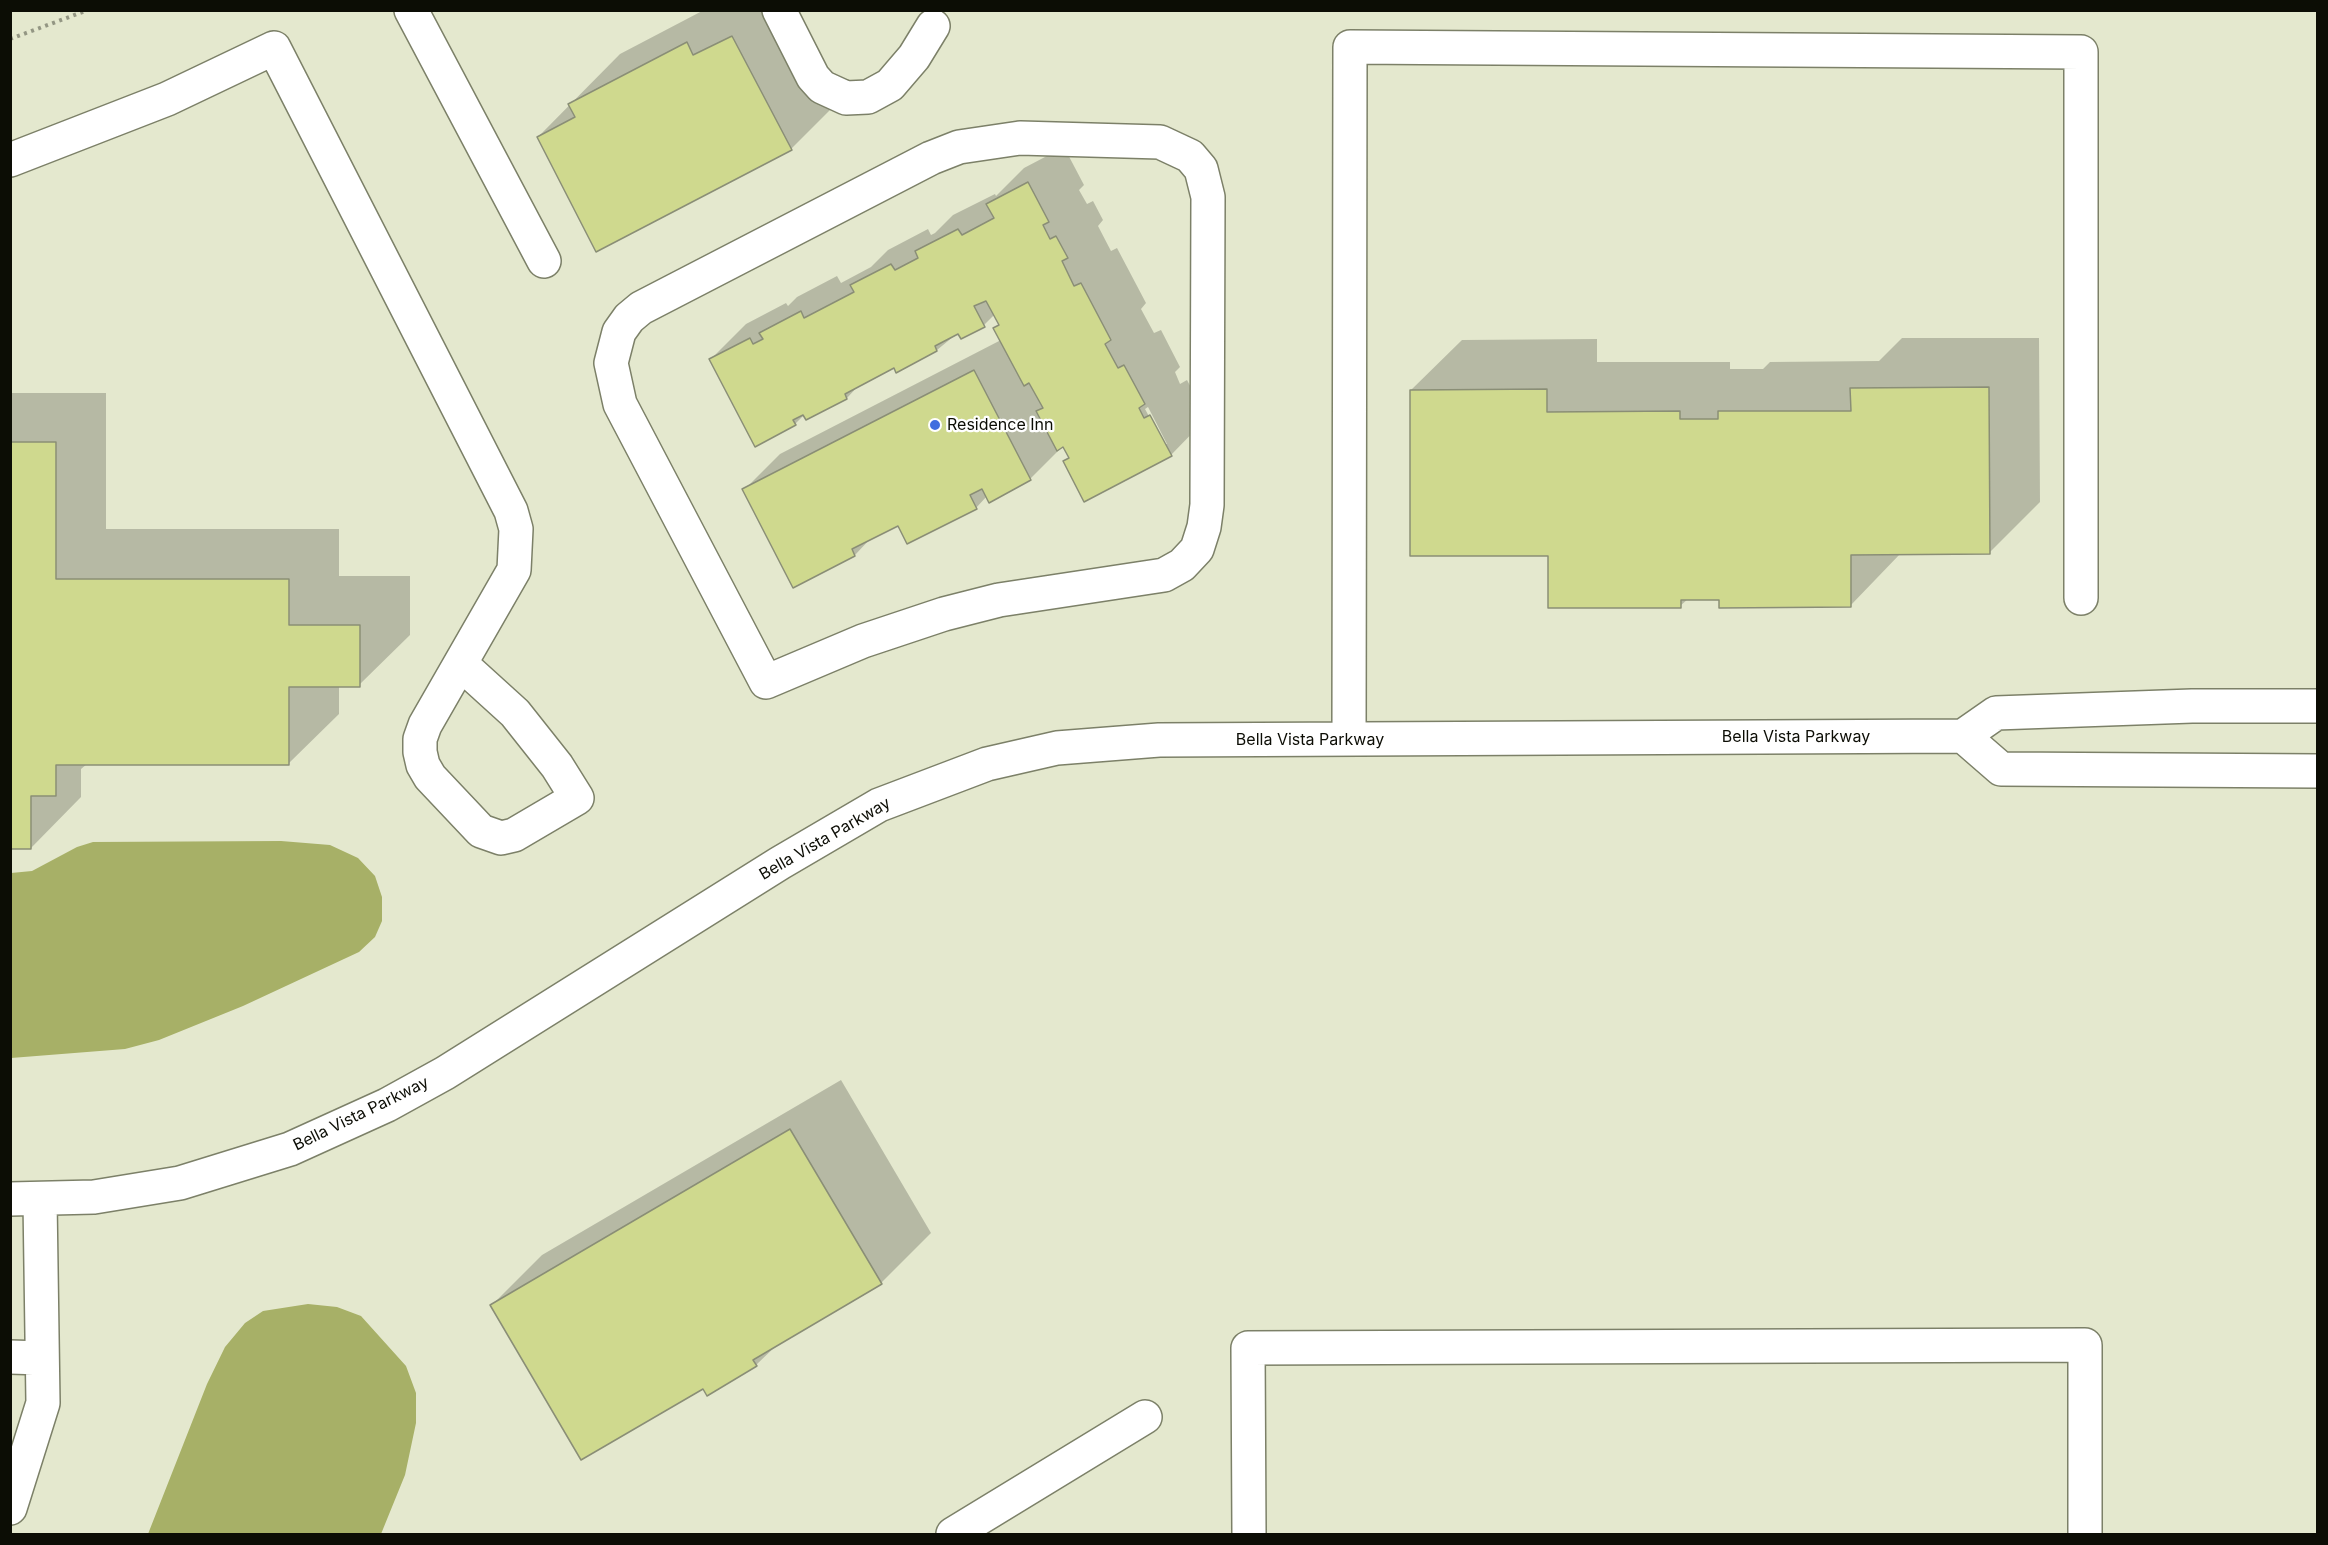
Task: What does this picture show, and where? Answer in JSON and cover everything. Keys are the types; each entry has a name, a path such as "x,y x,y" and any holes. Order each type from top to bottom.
{"street":[{"path":"411,10 544,261"},
{"path":"778,10 813,77 822,87 846,98 868,97 890,85 914,57 933,26"},
{"path":"1349,740 1350,47 2081,52 2081,598"},
{"path":"10,160 166,99 274,48 511,512 516,529 514,570 461,664 420,740 423,765 430,777 481,831 501,838 514,835 577,798 557,766 515,713 461,664"},
{"path":"1020,138 1160,142 1190,156 1201,169 1208,197 1207,505 1204,527 1197,549 1182,565 1164,575 1010,598 944,614 863,641 766,682 620,404 610,363 619,332 628,318 662,297 931,158 959,147 1020,138"},
{"path":"2318,706 2192,706 1996,713 1963,736 2001,769 2318,771"},
{"name":"Bella Vista Parkway","path":"25,1200 94,1197 180,1184 290,1149 387,1105 445,1073 770,869 869,811 954,775 987,764 1057,748 1110,742 1963,736"},
{"path":"10,1508 40,1419 43,1403 42,1358 25,1200"},
{"path":"1249,1534 1248,1348 2085,1345 2085,1534"},
{"path":"10,1357 42,1358"},
{"path":"953,1534 1145,1417"}],"path":[{"path":"10,39 88,10"}],"shaded area":[{"path":"281,841 330,845 358,858 375,876 382,897 382,921 375,937 359,952 243,1006 159,1040 125,1049 11,1058 11,873 32,871 77,847 93,842"},
{"path":"308,1304 337,1307 361,1316 406,1366 416,1393 416,1423 405,1475 381,1534 148,1534 207,1384 225,1347 245,1323 263,1311"}],"building":[{"path":"732,36 792,150 596,252 537,137 575,117 568,104 687,42 693,55"},
{"path":"1028,182 1049,222 1043,225 1050,239 1056,236 1068,258 1062,261 1074,286 1081,283 1111,340 1105,344 1118,368 1124,365 1145,404 1139,408 1144,418 1150,415 1172,456 1084,502 1063,461 1069,458 1063,447 1057,451 1036,411 1043,408 1029,383 1024,386 993,328 999,325 986,301 974,306 985,327 961,339 958,334 935,346 937,351 896,373 894,368 845,394 847,399 806,420 803,415 793,420 796,425 755,447 709,359 750,338 753,344 763,339 759,333 801,311 804,318 854,292 850,285 891,264 895,270 918,258 915,251 958,229 962,235 994,218 986,204"},
{"name":"Residence Inn","path":"974,370 1031,480 989,503 982,489 970,495 977,509 907,544 898,526 852,549 855,556 793,588 742,489"},
{"path":"1989,387 1990,554 1851,555 1851,607 1719,608 1719,600 1681,600 1681,608 1548,608 1548,556 1410,556 1410,390 1547,389 1547,412 1680,411 1680,419 1718,419 1718,411 1851,411 1850,388"},
{"path":"10,442 56,442 56,579 289,579 289,625 360,625 360,687 289,687 289,765 56,765 56,796 31,796 31,849 10,849"},
{"path":"790,1129 882,1284 753,1360 757,1366 707,1396 703,1389 581,1460 490,1305"}],"place":[{"name":"Residence Inn","path":"935,425"}]}
